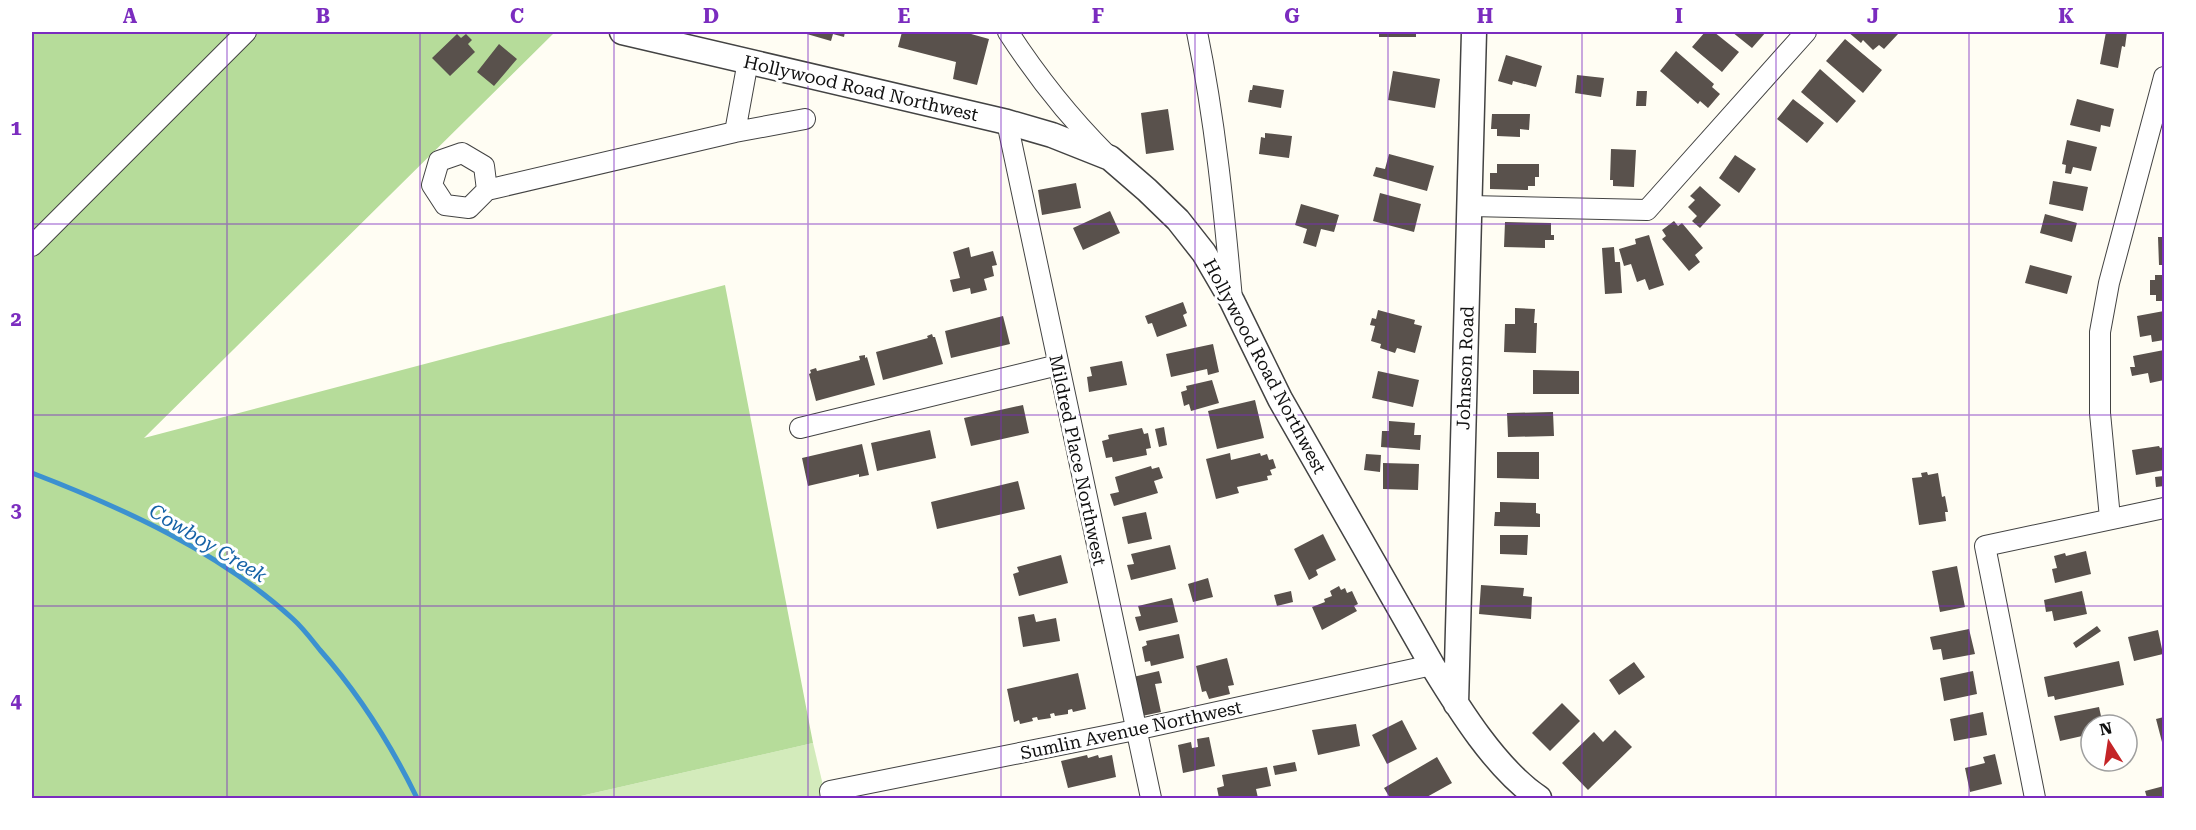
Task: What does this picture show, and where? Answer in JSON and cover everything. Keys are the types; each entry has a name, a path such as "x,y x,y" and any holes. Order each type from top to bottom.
{"street":[{"path":"32,246 246,32"},
{"name":"Hollywood Road Northwest","path":"622,32 1007,122 1052,135 1110,158 1148,190 1178,220 1204,253 1232,301 1280,399 1432,665 1481,740 1517,779 1539,798"},
{"path":"1008,32 1034,72 1070,119 1110,158"},
{"path":"1197,32 1211,100 1223,190 1232,301"},
{"name":"Johnson Road","path":"1456,704 1474,32"},
{"path":"1470,206 1647,210 1806,32"},
{"path":"735,132 748,61"},
{"path":"2110,518 2100,413 2100,332 2109,283 2164,77"},
{"path":"487,190 735,132 806,118"},
{"name":"Mildred Place Northwest","path":"1007,122 1151,798"},
{"path":"800,428 1058,364"},
{"path":"2035,798 1985,546 2164,507"},
{"name":"Sumlin Avenue Northwest","path":"830,795 1432,665"}],"green space":[{"path":"32,32 555,32 144,438 725,285 813,743 572,798 32,798"},
{"path":"813,743 826,798 572,798"}],"building":[{"path":"800,32 845,32 844,37 833,34 831,41"},
{"path":"902,32 964,32 989,39 977,85 953,79 956,62 898,47"},
{"path":"1379,32 1416,32 1416,37 1379,37"},
{"path":"1705,32 1714,32 1739,52 1722,72 1692,47"},
{"path":"1732,32 1766,32 1752,48"},
{"path":"1848,32 1895,32 1898,34 1884,49 1879,45 1873,50 1863,40 1861,43"},
{"path":"2106,32 2127,32 2118,68 2100,64"},
{"path":"457,34 461,38 466,34 472,40 468,44 475,52 450,76 432,58"},
{"path":"1845,39 1882,70 1863,93 1826,61"},
{"path":"499,44 517,59 494,86 477,72"},
{"path":"1676,51 1714,84 1712,87 1720,94 1708,108 1700,101 1698,104 1660,71"},
{"path":"1506,55 1542,66 1536,87 1513,81 1512,85 1498,81"},
{"path":"1820,69 1856,101 1837,123 1801,92"},
{"path":"1393,71 1440,79 1435,108 1388,100"},
{"path":"1577,75 1604,78 1601,97 1575,93"},
{"path":"1253,85 1284,90 1281,108 1248,102"},
{"path":"1637,91 1647,91 1646,106 1636,106"},
{"path":"1793,99 1824,123 1807,143 1777,119"},
{"path":"2077,99 2114,109 2110,127 2101,125 2100,132 2070,125"},
{"path":"1168,109 1174,150 1146,154 1141,113"},
{"path":"1492,114 1530,114 1529,130 1520,129 1520,137 1497,136 1497,129 1491,129"},
{"path":"1265,133 1292,136 1289,158 1259,154 1261,137 1265,138"},
{"path":"2067,140 2097,147 2091,171 2073,167 2071,174 2065,173 2066,165 2062,164"},
{"path":"1611,149 1636,150 1634,187 1613,186 1613,180 1610,180"},
{"path":"1389,154 1434,166 1427,191 1373,176 1376,167 1385,169"},
{"path":"1735,155 1756,169 1739,193 1719,178"},
{"path":"1497,164 1539,164 1539,177 1535,177 1535,186 1528,186 1528,190 1490,189 1490,173 1497,173"},
{"path":"2053,181 2088,187 2083,211 2049,204"},
{"path":"1076,183 1081,208 1042,215 1038,190"},
{"path":"1700,186 1721,205 1700,228 1692,221 1697,216 1688,207 1695,200 1690,196"},
{"path":"1380,193 1421,204 1414,232 1373,221"},
{"path":"1301,204 1339,215 1334,232 1321,229 1316,247 1303,243 1307,229 1295,225"},
{"path":"1110,211 1120,233 1083,250 1073,228"},
{"path":"2045,214 2077,223 2072,242 2040,233"},
{"path":"1674,221 1678,226 1682,223 1703,248 1695,255 1700,262 1689,271 1662,239 1666,236 1662,230"},
{"path":"1505,222 1551,223 1551,235 1554,235 1554,240 1545,240 1545,248 1504,247"},
{"path":"1649,235 1664,285 1649,290 1645,279 1637,282 1631,264 1624,266 1619,249 1636,244 1635,239"},
{"path":"2158,237 2164,237 2164,265 2159,265"},
{"path":"969,247 971,257 993,251 997,265 992,266 994,276 984,279 987,290 971,294 970,288 953,292 950,280 960,278 953,252"},
{"path":"1614,247 1615,262 1620,262 1622,293 1605,294 1602,248"},
{"path":"2030,265 2072,276 2067,294 2025,283"},
{"path":"2155,275 2164,275 2164,301 2156,301 2156,295 2150,295 2150,280 2155,280"},
{"path":"1183,302 1187,313 1183,315 1187,326 1157,337 1152,323 1148,324 1145,316"},
{"path":"1515,308 1535,309 1536,353 1504,352 1505,324 1515,324"},
{"path":"1378,310 1415,320 1414,324 1422,326 1415,353 1397,348 1395,353 1380,348 1381,344 1371,341 1375,326 1370,325 1372,318 1376,319"},
{"path":"2164,311 2164,340 2152,342 2151,335 2140,337 2137,316"},
{"path":"1003,316 1010,344 951,358 945,331"},
{"path":"932,334 943,364 883,380 876,352 928,338 927,336"},
{"path":"1213,344 1219,372 1208,375 1207,369 1171,377 1166,354"},
{"path":"2164,350 2164,380 2150,383 2148,373 2132,376 2130,367 2135,367 2133,356"},
{"path":"865,355 875,385 816,401 810,370 816,368 817,371 860,360 859,356"},
{"path":"1122,361 1127,385 1089,392 1087,377 1092,376 1090,367"},
{"path":"1533,370 1579,371 1579,394 1533,394"},
{"path":"1378,371 1419,380 1413,407 1372,398"},
{"path":"1212,380 1219,403 1191,411 1189,404 1184,406 1181,392 1187,390 1186,386"},
{"path":"1255,400 1264,438 1217,449 1208,411"},
{"path":"1023,405 1029,433 971,446 964,418"},
{"path":"1553,412 1554,436 1508,437 1507,413"},
{"path":"1389,421 1415,423 1414,435 1421,435 1420,450 1381,447 1382,431 1389,431"},
{"path":"1164,427 1167,445 1159,447 1155,429"},
{"path":"1142,428 1144,434 1148,433 1151,448 1146,449 1147,455 1113,462 1112,457 1106,458 1102,441 1109,439 1108,435"},
{"path":"930,430 936,458 877,471 871,443"},
{"path":"862,444 869,475 859,477 859,474 808,486 802,458"},
{"path":"2164,447 2164,470 2136,475 2132,450"},
{"path":"1497,452 1539,452 1539,479 1497,478"},
{"path":"1230,453 1231,460 1260,453 1261,456 1267,454 1269,460 1273,459 1276,468 1270,470 1272,475 1267,476 1268,480 1237,487 1239,493 1216,499 1206,459"},
{"path":"1366,454 1381,455 1380,472 1364,470"},
{"path":"1383,463 1419,464 1418,490 1383,489"},
{"path":"1151,466 1152,469 1159,467 1163,478 1154,481 1158,493 1114,506 1110,494 1119,492 1115,477"},
{"path":"1927,472 1928,475 1938,473 1942,497 1945,496 1948,512 1945,512 1946,521 1919,525 1912,478 1922,477 1921,473"},
{"path":"2164,476 2164,486 2156,487 2155,477"},
{"path":"1018,481 1025,509 937,529 931,502"},
{"path":"1500,502 1536,503 1536,513 1540,514 1540,527 1494,526 1495,512 1500,512"},
{"path":"1146,512 1152,539 1128,544 1122,517"},
{"path":"1323,534 1336,560 1316,570 1318,575 1309,580 1294,549"},
{"path":"1500,535 1528,535 1527,555 1500,554"},
{"path":"1170,545 1176,569 1131,580 1127,565 1134,564 1131,554"},
{"path":"2086,551 2091,574 2055,583 2052,569 2057,568 2054,556 2065,553 2066,556"},
{"path":"1061,555 1068,583 1019,596 1013,574 1019,572 1017,567"},
{"path":"1957,566 1965,607 1940,612 1932,571"},
{"path":"1208,578 1213,597 1193,602 1188,584"},
{"path":"1481,585 1524,588 1523,596 1532,597 1531,619 1479,614"},
{"path":"1339,586 1341,590 1345,588 1347,593 1352,591 1358,604 1354,606 1357,611 1322,630 1312,607 1325,602 1324,599 1332,596 1330,591"},
{"path":"1291,591 1293,602 1277,606 1274,595"},
{"path":"2082,591 2087,614 2054,621 2052,611 2046,612 2044,600"},
{"path":"1172,598 1178,622 1139,631 1135,617 1141,616 1138,606"},
{"path":"1034,614 1036,622 1056,618 1060,641 1023,647 1018,617"},
{"path":"2097,626 2101,631 2076,648 2073,643"},
{"path":"1969,629 1975,654 1943,660 1941,649 1933,650 1930,637"},
{"path":"2158,630 2163,654 2134,661 2128,637"},
{"path":"1179,634 1184,658 1151,666 1150,661 1145,662 1142,647 1147,645 1146,641"},
{"path":"1227,658 1234,685 1228,686 1230,694 1209,699 1206,691 1202,692 1196,666"},
{"path":"2119,661 2124,685 2055,700 2054,696 2048,697 2044,677"},
{"path":"1634,662 1645,677 1619,695 1609,680"},
{"path":"1159,671 1162,683 1155,684 1161,712 1142,716 1133,677"},
{"path":"1973,671 1977,694 1944,701 1940,678"},
{"path":"1078,673 1086,709 1073,712 1072,709 1068,710 1068,714 1055,716 1054,713 1050,714 1051,718 1038,720 1037,717 1032,718 1033,721 1020,724 1019,720 1014,722 1007,689"},
{"path":"1562,703 1580,721 1550,751 1532,733"},
{"path":"2099,707 2100,713 2079,713 2079,737 2060,741 2054,716"},
{"path":"1983,712 1987,735 1954,741 1950,719"},
{"path":"2164,717 2164,741 2162,742 2156,719"},
{"path":"1402,720 1417,749 1387,764 1372,735"},
{"path":"1356,724 1360,746 1318,755 1312,730"},
{"path":"1615,730 1632,747 1588,790 1562,763 1594,732 1603,742"},
{"path":"1209,737 1215,766 1183,773 1178,745 1191,742 1192,748 1198,747 1197,739"},
{"path":"1995,754 2002,784 1970,792 1965,768 1985,763 1983,757"},
{"path":"1087,755 1088,758 1098,755 1099,758 1112,755 1116,777 1068,788 1061,761"},
{"path":"1437,757 1452,783 1425,798 1390,798 1384,788"},
{"path":"1295,762 1297,771 1275,775 1273,766"},
{"path":"1267,767 1271,786 1256,789 1258,798 1219,798 1217,788 1224,786 1222,775"},
{"path":"2164,786 2164,798 2147,798 2145,791"}],"waterway":[{"name":"Cowboy Creek","path":"32,473 101,501 169,534 234,573 265,595 300,626 335,667 397,759 417,798"}]}
